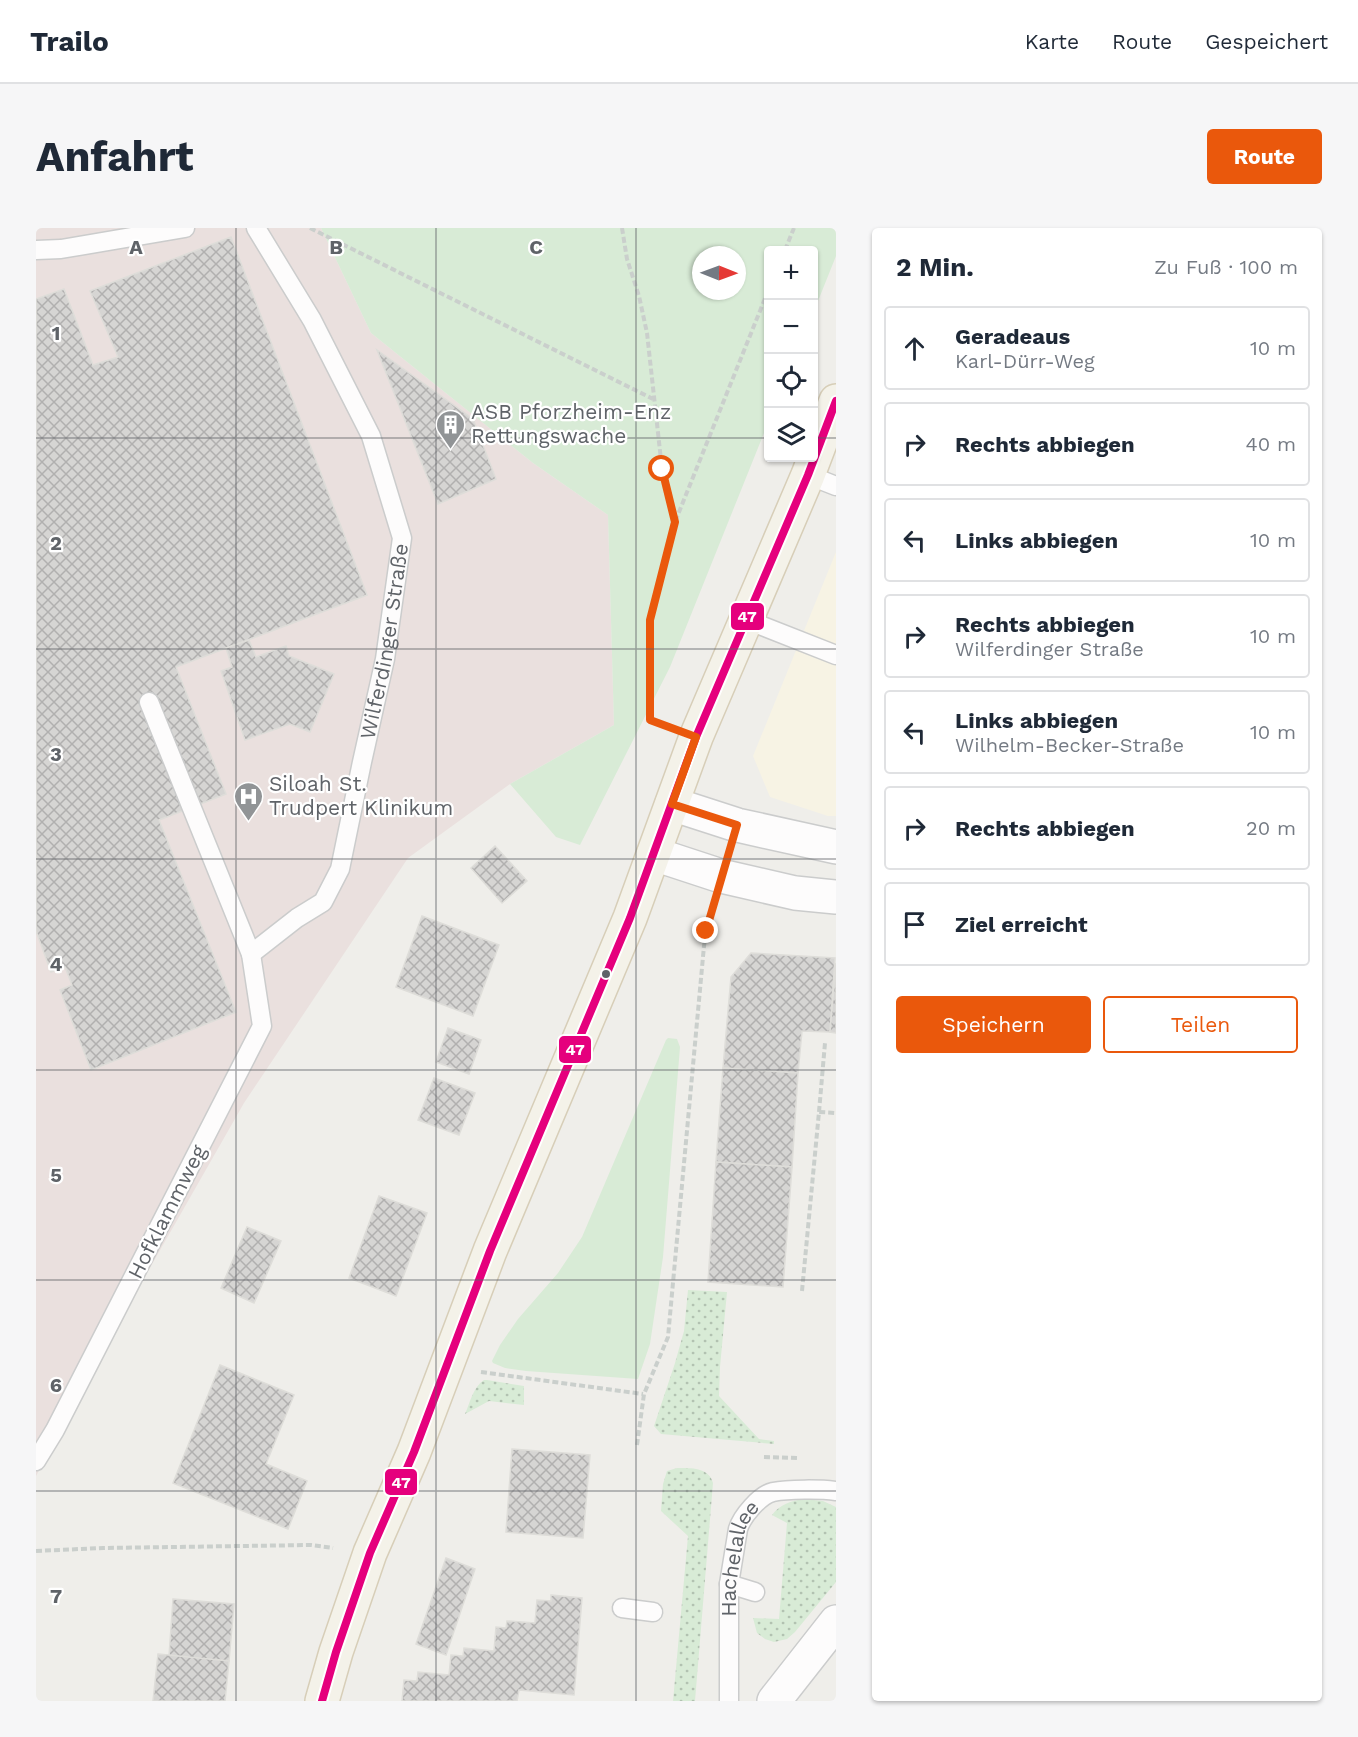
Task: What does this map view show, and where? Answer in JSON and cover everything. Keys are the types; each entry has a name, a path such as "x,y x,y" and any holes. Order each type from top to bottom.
{"main road":[{"path":"322,1701 370,1553 414,1452 490,1251 630,918 696,737 747,620 822,480 836,400"}],"street":[{"path":"672,804 737,825 836,847"},
{"path":"654,854 721,876 795,893 836,897"},
{"path":"774,1701 836,1622"}],"lane":[{"path":"36,250 61,249 185,228"},
{"name":"Wilferdinger Straße","path":"251,954 297,918 322,902 340,869 385,659 402,538 371,436 312,320 256,228"},
{"path":"747,620 836,655"},
{"name":"Hofklammweg","path":"36,1461 60,1421 262,1026 251,954 149,702"},
{"name":"Hachelallee","path":"729,1701 729,1584 738,1529 747,1511 771,1492 824,1489 836,1491"},
{"path":"729,1584 755,1592"},
{"path":"622,1608 653,1612"}],"path":[{"path":"310,228 654,399"},
{"path":"622,228 627,259 639,296 647,333 662,469 675,522"},
{"path":"787,246 794,228"},
{"path":"696,737 650,720 650,620 675,522 764,300"},
{"path":"637,1445 644,1394 668,1337 706,931 721,876"},
{"path":"802,1291 825,1043"},
{"path":"819,1112 836,1113"},
{"path":"450,1361 477,1371 644,1394"},
{"path":"36,1551 311,1545 370,1553"}],"shaded area":[{"name":"Siloah St. Trudpert Klinikum","path":"36,228 321,228 371,333 533,463 608,515 614,725 510,784 408,858 244,1103 139,1287 36,1476"},
{"path":"836,552 836,816 828,816 770,797 753,756"}],"green space":[{"path":"321,228 836,228 836,256 818,301 818,246 764,246 764,433 670,667 580,845 556,837 510,784 614,725 608,515 533,463 371,333"},
{"path":"668,1038 677,1039 680,1047 663,1257 650,1344 638,1379 526,1371 505,1368 493,1363 500,1345 518,1319 558,1273 582,1237"},
{"path":"688,1290 727,1292 719,1396 759,1439 774,1441 774,1444 661,1434 654,1426 684,1331"},
{"path":"484,1380 524,1386 524,1405 489,1401 465,1414 474,1391"},
{"path":"677,1468 703,1471 708,1474 713,1483 695,1701 673,1701 688,1536 661,1511 663,1484 667,1471"},
{"path":"804,1499 823,1501 836,1507 836,1582 795,1632 787,1639 774,1642 757,1633 753,1618 779,1619 787,1523 772,1515 786,1504"}],"building":[{"path":"231,237 367,595 176,667 226,794 159,820 236,1012 91,1070 60,990 72,985 65,967 51,972 36,931 36,299 64,289 93,365 118,357 90,291"},
{"name":"ASB Pforzheim-Enz Rettungswache","path":"377,350 473,419 496,479 438,504"},
{"path":"249,640 256,657 286,646 289,656 334,674 310,732 290,724 245,740 221,671 232,667 226,648"},
{"path":"495,846 527,881 502,903 471,868"},
{"path":"422,916 499,945 473,1016 396,987"},
{"path":"751,953 835,958 830,1032 802,1031 798,1073 723,1068 731,977"},
{"path":"836,963 836,1033 830,1032"},
{"path":"448,1028 481,1040 469,1074 436,1062"},
{"path":"723,1068 798,1073 792,1167 716,1162"},
{"path":"434,1078 475,1093 459,1135 418,1120"},
{"path":"716,1162 792,1167 783,1287 708,1282"},
{"path":"379,1196 427,1213 396,1296 349,1278"},
{"path":"247,1227 281,1241 254,1303 221,1288"},
{"path":"220,1365 294,1395 266,1464 307,1481 288,1529 173,1483"},
{"path":"512,1449 590,1455 583,1538 506,1532"},
{"path":"446,1558 475,1569 446,1655 416,1644"},
{"path":"551,1595 582,1598 574,1695 519,1690 517,1701 402,1701 404,1680 417,1681 418,1672 449,1675 451,1655 463,1656 464,1648 494,1651 496,1627 506,1628 507,1621 535,1623 537,1600 551,1601"},
{"path":"173,1599 234,1604 229,1661 169,1656"},
{"path":"158,1654 229,1661 225,1701 153,1701"}],"transit line":[{"name":"47","path":"322,1701 370,1553 414,1452 490,1251 630,918 696,737 808,475 836,401"}],"place":[{"name":"ASB Pforzheim-Enz Rettungswache","path":"450,450"},
{"name":"Siloah St. Trudpert Klinikum","path":"248,822"}],"route":[{"path":"662,469 675,522 650,620 650,720 696,737 672,804 737,825 706,931"}]}
